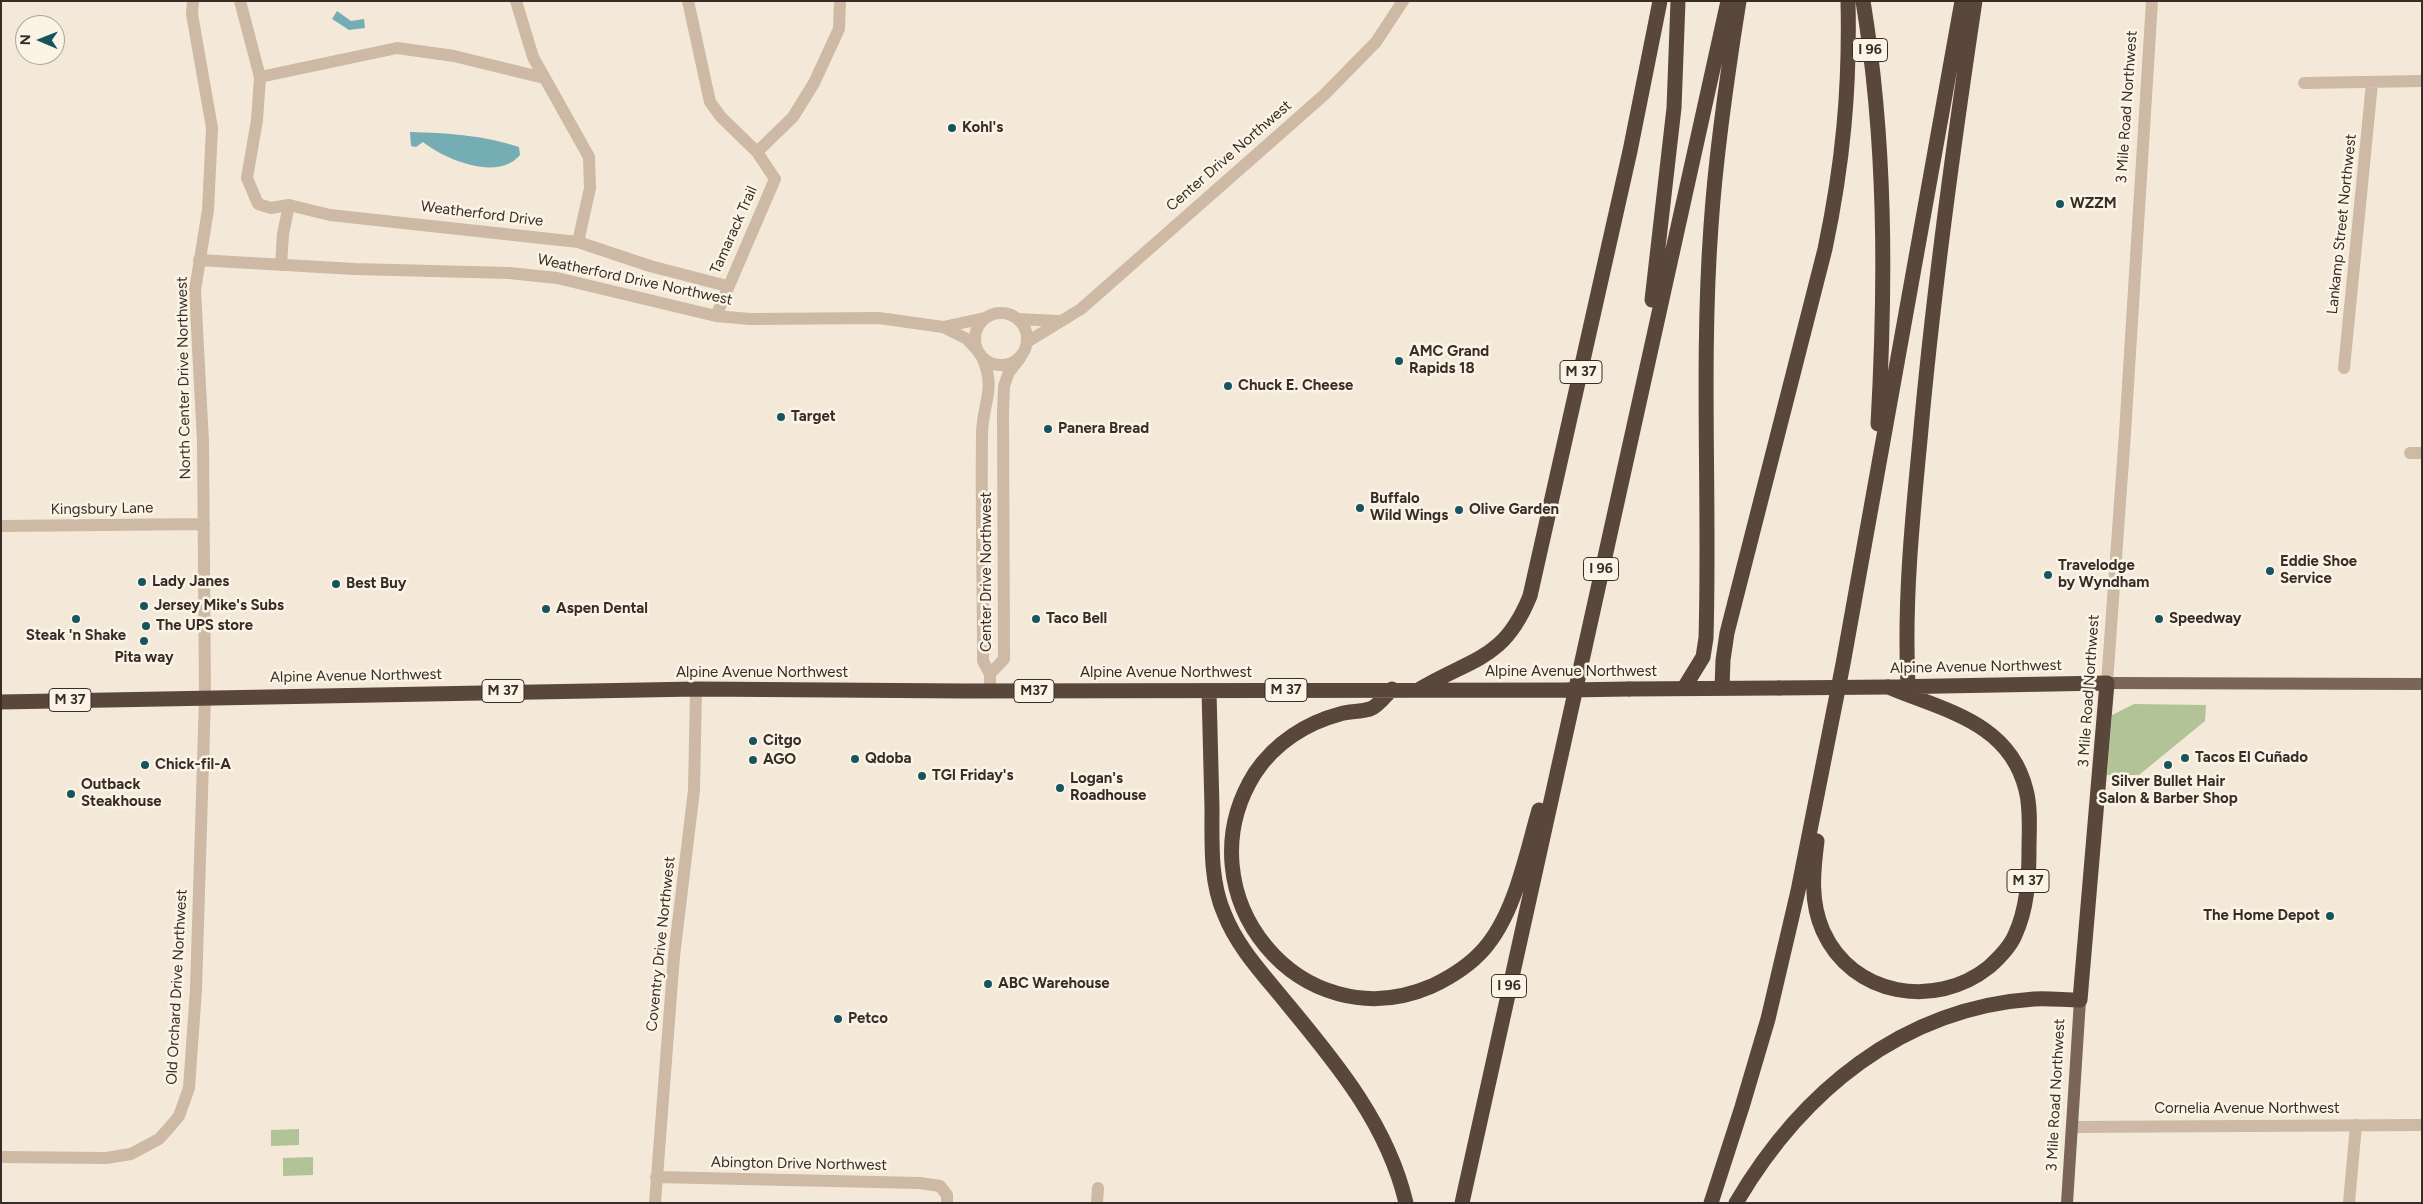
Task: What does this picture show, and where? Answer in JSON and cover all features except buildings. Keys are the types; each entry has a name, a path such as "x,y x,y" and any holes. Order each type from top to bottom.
{"highway":[{"name":"M 37","path":"1420,689 1448,672 1480,660 1497,648 1522,617 1530,596 1630,151 1660,1"},
{"name":"I 96","path":"1462,1203 1645,369 1646,334 1656,279 1674,108 1678,1"},
{"path":"1645,369 1654,339 1728,1"},
{"path":"1684,688 1703,656 1706,638 1706,410 1711,227 1720,129 1739,1"},
{"path":"1722,688 1723,660 1738,586 1823,259 1836,196 1848,102 1848,1"},
{"name":"I 96","path":"1711,1203 1768,1019 1798,891 1843,664 1875,485 1882,334 1883,187 1877,98 1863,1"},
{"path":"1875,485 1962,1"},
{"path":"1908,685 1905,637 1908,566 1929,334 1975,1"},
{"path":"1684,688 1712,676 1723,660"},
{"name":"Alpine Avenue Northwest","path":"1,702 204,696 696,690 1629,690 2107,683"},
{"name":"3 Mile Road Northwest","path":"2080,1000 2107,683"},
{"name":"M 37","path":"1817,792 1817,838 1813,874 1814,904 1823,931 1834,948 1851,967 1890,989 1914,993 1935,992 1954,987 1976,977 1999,958 2015,936 2025,905 2029,872 2029,815 2026,789 2018,768 2004,744 1984,727 1964,716 1888,686"},
{"path":"1392,689 1371,709 1322,719 1285,740 1256,773 1243,796 1236,819 1231,847 1233,874 1241,907 1252,930 1270,953 1294,973 1313,983 1341,993 1388,997 1415,993 1444,980 1464,967 1484,949 1499,927 1511,903 1541,801 1557,770"},
{"path":"1209,691 1213,856 1216,887 1223,912 1245,953 1304,1023 1364,1103 1392,1159 1406,1203"},
{"path":"1736,1203 1773,1148 1805,1111 1857,1062 1894,1040 1934,1023 1974,1010 2034,999 2080,1000"}],"main road":[{"name":"Alpine Avenue Northwest","path":"2107,683 2422,684"},
{"name":"3 Mile Road Northwest","path":"2067,1203 2080,1000"}],"street":[{"name":"North Center Drive Northwest","path":"192,1 192,14 212,128 208,210 199,260 196,298 203,442 204,696"},
{"path":"240,1 260,77 397,48 454,56 544,78"},
{"path":"516,1 533,56 588,157 590,188 578,242"},
{"name":"Tamarack Trail","path":"688,1 710,102 721,117 758,152 775,179 727,286 716,316"},
{"path":"758,152 793,117 814,83 839,29 840,1"},
{"name":"Center Drive Northwest","path":"1027,342 1081,309 1324,95 1376,42 1403,1"},
{"name":"3 Mile Road Northwest","path":"2107,683 2125,433 2152,1"},
{"name":"Weatherford Drive","path":"260,77 257,120 247,178 258,204 271,208 289,205 330,215 578,242 650,266 727,286"},
{"path":"2304,83 2422,81"},
{"name":"Lankamp Street Northwest","path":"2344,368 2372,83"},
{"path":"281,265 283,234 289,205"},
{"name":"Weatherford Drive Northwest","path":"199,260 354,269 509,272 557,278 716,316 750,319 879,318 943,327 967,339 980,353"},
{"path":"1002,312 1018,319 1027,334 1027,342 1020,358 1005,365 997,365 980,353 976,332 985,318 1002,312"},
{"name":"Weatherford Drive Northwest","path":"943,327 985,318"},
{"name":"Center Drive Northwest","path":"1018,319 1051,322 1062,320"},
{"name":"Center Drive Northwest","path":"980,353 989,372 990,383 982,432 983,661 990,674 1004,659 1004,392 1009,372 1020,358"},
{"name":"Kingsbury Lane","path":"1,526 204,524"},
{"path":"990,674 990,691"},
{"name":"Coventry Drive Northwest","path":"655,1203 674,956 694,790 696,690"},
{"name":"Old Orchard Drive Northwest","path":"1,1157 106,1158 131,1154 159,1139 179,1116 185,1103 192,1059 196,990 204,696"},
{"path":"2349,1203 2356,1125"},
{"name":"Cornelia Avenue Northwest","path":"2073,1127 2422,1125"},
{"name":"Abington Drive Northwest","path":"656,1177 863,1180 940,1186 947,1196 947,1203"},
{"path":"1097,1203 1098,1188"}],"green space":[{"path":"2134,704 2206,705 2205,721 2139,775 2107,775 2112,715"},
{"path":"299,1129 299,1145 271,1146 271,1130"},
{"path":"313,1157 313,1175 283,1176 283,1158"}],"water":[{"path":"337,11 351,21 364,19 365,28 349,30 332,19"},
{"path":"410,132 478,137 519,147 520,155 510,163 499,167 471,165 444,155 423,142 416,147 411,146"}],"place":[{"name":"Kohl's","path":"952,128"},
{"name":"WZZM","path":"2060,204"},
{"name":"AMC Grand Rapids 18","path":"1399,361"},
{"name":"Chuck E. Cheese","path":"1228,386"},
{"name":"Target","path":"781,417"},
{"name":"Panera Bread","path":"1048,429"},
{"name":"Buffalo Wild Wings","path":"1360,508"},
{"name":"Olive Garden","path":"1459,510"},
{"name":"Eddie Shoe Service","path":"2270,571"},
{"name":"Travelodge by Wyndham","path":"2048,575"},
{"name":"Lady Janes","path":"142,582"},
{"name":"Best Buy","path":"336,584"},
{"name":"Jersey Mike's Subs","path":"144,606"},
{"name":"Aspen Dental","path":"546,609"},
{"name":"Steak 'n Shake","path":"76,619"},
{"name":"Taco Bell","path":"1036,619"},
{"name":"Speedway","path":"2159,619"},
{"name":"The UPS store","path":"146,626"},
{"name":"Pita way","path":"144,641"},
{"name":"Citgo","path":"753,741"},
{"name":"Tacos El Cuñado","path":"2185,758"},
{"name":"Qdoba","path":"855,759"},
{"name":"AGO","path":"753,760"},
{"name":"Chick-fil-A","path":"145,765"},
{"name":"Silver Bullet Hair Salon & Barber Shop","path":"2168,765"},
{"name":"TGI Friday's","path":"922,776"},
{"name":"Logan's Roadhouse","path":"1060,788"},
{"name":"Outback Steakhouse","path":"71,794"},
{"name":"The Home Depot","path":"2330,916"},
{"name":"ABC Warehouse","path":"988,984"},
{"name":"Petco","path":"838,1019"}]}
